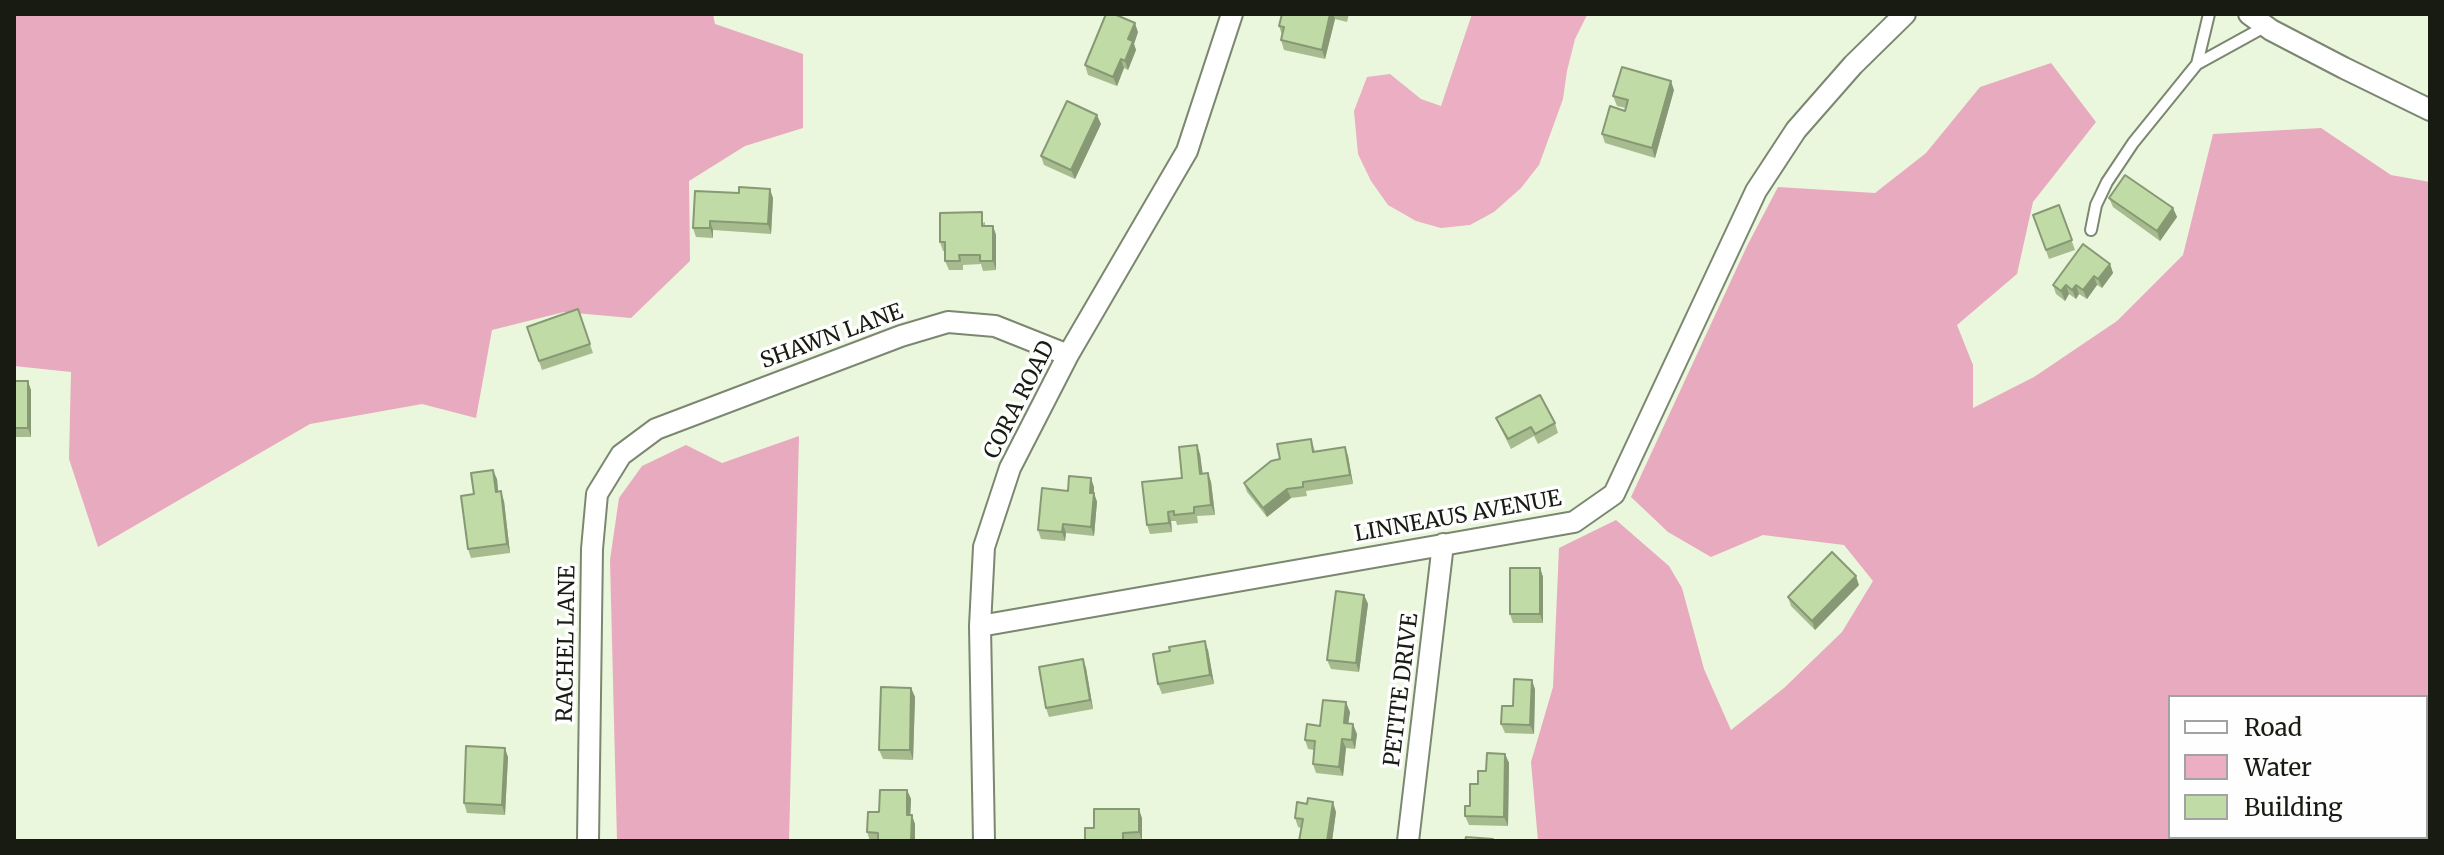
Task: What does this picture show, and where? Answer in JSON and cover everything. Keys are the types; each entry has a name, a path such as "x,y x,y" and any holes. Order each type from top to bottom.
{"street":[{"name":"CORA ROAD","path":"984,841 980,626 984,547 1010,468 1068,355 1187,151 1232,14"},
{"name":"LINNEAUS AVENUE","path":"980,626 1574,522 1614,494 1756,191 1796,130 1853,65 1905,14"},
{"path":"2249,14 2344,68 2430,110"},
{"name":"SHAWN LANE","path":"621,455 656,429 901,336 948,322 995,326 1068,355"},
{"name":"RACHEL LANE","path":"588,841 592,549 597,494 621,455"},
{"name":"PETITE DRIVE","path":"1408,841 1443,544"}],"lane":[{"path":"2197,64 2209,14"},
{"path":"2091,230 2096,205 2107,182 2133,143 2197,64 2266,26"}],"shaded area":[{"path":"14,14 713,14 715,24 803,54 803,128 745,146 689,181 690,261 631,318 564,312 492,330 476,418 422,404 310,424 98,547 69,459 71,372 14,366"},
{"path":"2051,63 2096,122 2033,202 2017,274 1957,325 1973,365 1973,408 2034,377 2117,321 2183,255 2213,134 2321,128 2391,175 2430,182 2430,841 2373,839 2428,839 2428,695 2168,695 2168,839 2277,841 1538,841 1531,762 1553,687 1559,548 1616,520 1669,566 1682,588 1704,669 1731,730 1784,688 1842,632 1873,581 1844,545 1763,535 1711,557 1668,532 1631,497 1747,246 1778,187 1875,193 1926,153 1980,87"},
{"path":"799,436 789,841 617,841 610,560 619,498 642,466 686,445 722,463"}],"water":[{"path":"1472,14 1587,15 1575,39 1563,99 1539,165 1521,188 1494,212 1470,225 1441,228 1416,221 1388,205 1371,181 1358,154 1354,111 1367,77 1390,74 1421,99 1441,106"}],"building":[{"path":"1106,14 1135,23 1128,39 1133,41 1125,61 1121,59 1113,77 1085,65"},
{"path":"1282,14 1330,14 1322,50 1281,40 1284,27 1279,26"},
{"path":"1622,67 1671,81 1652,148 1602,134 1610,106 1625,111 1628,100 1613,96"},
{"path":"1067,101 1097,115 1071,170 1041,156"},
{"path":"2125,175 2173,208 2157,231 2109,198"},
{"path":"739,187 770,189 768,224 710,221 710,228 693,228 695,191 739,193"},
{"path":"2059,205 2072,240 2046,250 2033,215"},
{"path":"982,212 982,226 993,226 993,261 980,261 980,255 959,255 960,261 945,261 945,242 940,242 940,213"},
{"path":"2083,244 2110,264 2098,279 2094,276 2083,290 2076,285 2072,290 2066,285 2061,291 2053,285"},
{"path":"578,309 590,344 539,361 527,327"},
{"path":"14,381 28,381 28,428 14,428"},
{"path":"1540,395 1555,423 1535,434 1531,427 1508,439 1496,418"},
{"path":"1311,439 1313,452 1345,447 1350,475 1303,482 1303,487 1287,489 1263,508 1244,483 1271,461 1280,459 1277,444"},
{"path":"1197,445 1200,474 1208,473 1211,505 1194,507 1194,513 1174,515 1174,511 1168,512 1169,523 1147,525 1142,482 1182,478 1179,447"},
{"path":"493,470 496,492 501,491 507,544 468,549 461,496 474,494 471,473"},
{"path":"1069,476 1091,478 1090,493 1094,493 1091,527 1063,524 1062,532 1038,530 1042,488 1068,491"},
{"path":"1832,552 1856,576 1812,621 1788,597"},
{"path":"1510,568 1540,568 1540,614 1510,614"},
{"path":"1336,591 1364,595 1356,663 1327,660"},
{"path":"1205,641 1210,675 1158,684 1153,654 1170,651 1169,647"},
{"path":"1083,659 1090,700 1046,708 1039,667"},
{"path":"1514,679 1532,680 1530,725 1501,724 1502,706 1513,706"},
{"path":"881,687 911,688 910,750 879,750"},
{"path":"1323,700 1346,702 1344,723 1353,724 1352,740 1342,739 1339,767 1313,764 1315,741 1305,740 1307,724 1320,726"},
{"path":"466,746 505,748 502,805 464,803"},
{"path":"1487,753 1505,754 1504,817 1465,816 1465,806 1470,806 1470,784 1478,784 1478,771 1486,771"},
{"path":"880,790 907,790 907,815 912,815 911,841 878,841 878,833 867,832 868,812 879,812"},
{"path":"1308,798 1333,802 1327,841 1299,841 1303,819 1295,818 1297,802 1307,804"},
{"path":"1094,809 1139,809 1139,832 1123,833 1123,841 1085,841 1085,828 1094,828"},
{"path":"1466,837 1493,839 1493,841 1465,841"}]}
